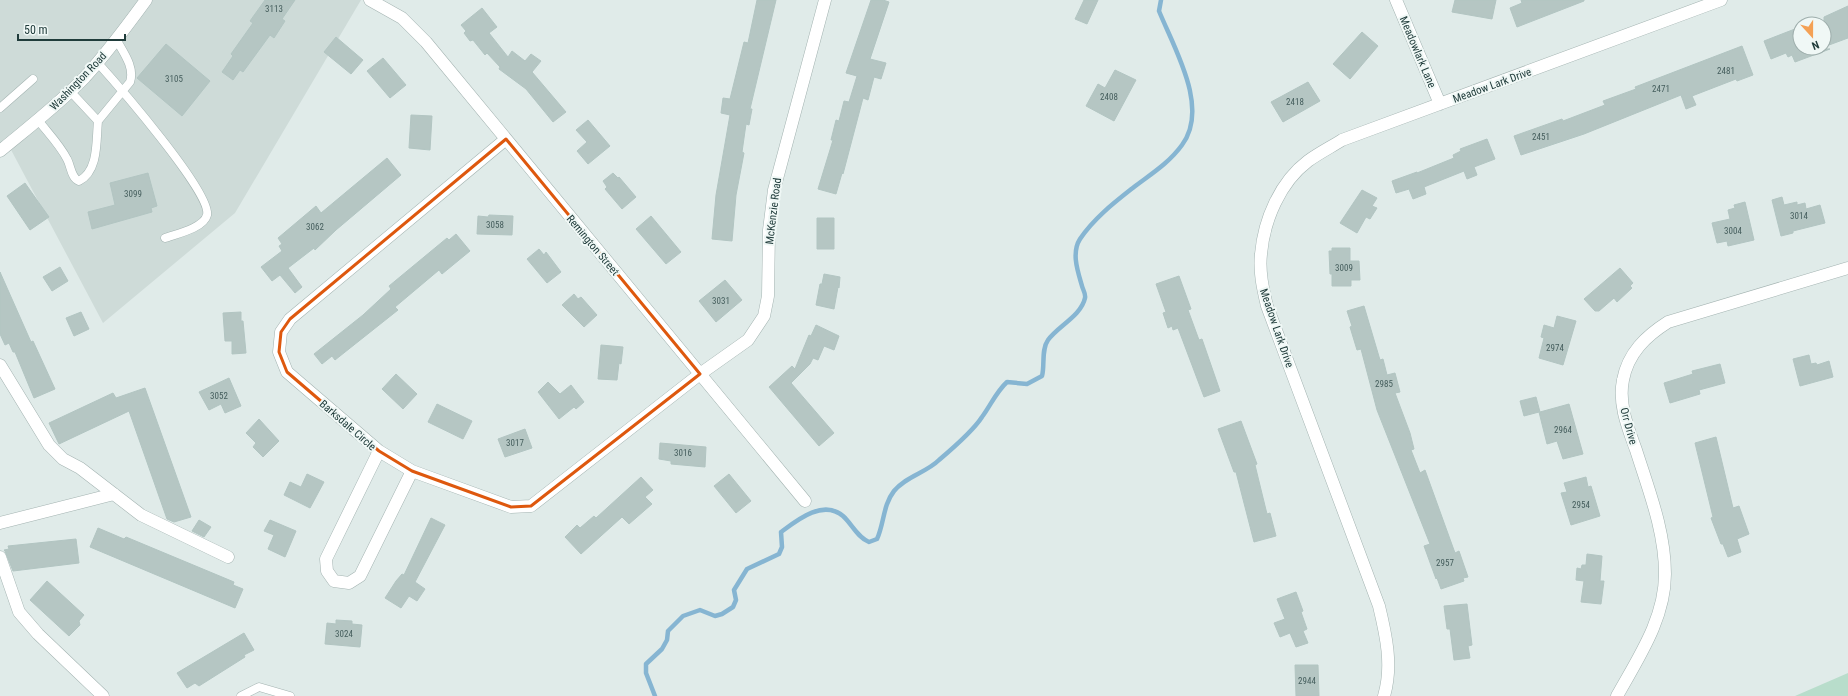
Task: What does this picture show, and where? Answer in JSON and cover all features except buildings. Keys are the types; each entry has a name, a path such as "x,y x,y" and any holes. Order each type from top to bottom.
{"street":[{"name":"Washington Road","path":"0,151 70,91 98,62 146,0"},
{"name":"Remington Street","path":"370,0 402,18 426,42 805,501"},
{"name":"McKenzie Road","path":"700,374 748,340 764,316 768,296 769,230 774,190 825,0"},
{"name":"Meadowlark Lane","path":"1396,0 1440,104"},
{"name":"Meadow Lark Drive","path":"1384,696 1387,686 1388,644 1379,606 1267,306 1262,282 1260,255 1265,228 1274,204 1289,181 1308,162 1342,140 1721,0"},
{"name":"Barksdale Circle","path":"506,139 290,319 281,332 279,352 287,372 379,451 412,471 511,507 531,506 700,374"},
{"name":"Orr Drive","path":"1617,696 1653,632 1662,604 1665,575 1664,549 1660,526 1623,412 1623,380 1629,362 1639,345 1653,332 1668,322 1848,268"},
{"path":"0,365 50,445 63,458 80,468 141,515 228,557"},
{"path":"379,451 326,559 327,571 334,581 349,583 360,576 412,471"},
{"path":"0,523 114,494"},
{"path":"0,557 19,612 38,634 103,696"}],"lane":[{"path":"38,120 63,152 70,166 73,177 79,181 88,174 92,166 98,121 130,82 131,72 127,60 116,39"},
{"path":"98,62 122,90 184,170 207,210 205,218 199,224 186,231 165,238"},
{"path":"0,108 33,79"},
{"path":"70,91 98,121"},
{"path":"241,696 259,687 290,696"}],"highlighted area":[{"path":"506,139 700,374 531,506 511,507 412,471 379,451 287,372 279,352 281,332 290,319"}],"shaded area":[{"path":"0,0 361,0 235,213 103,323 9,146 0,153"}],"green space":[{"path":"1848,673 1848,696 1795,696"}],"waterway":[{"path":"655,696 646,673 646,664 662,649 667,640 668,631 683,616 700,610 715,616 722,614 733,607 736,600 734,590 747,569 779,554 782,547 781,532 810,513 819,510 827,510 835,511 843,516 865,540 869,542 877,539 890,496 899,486 934,464 962,440 978,422 1007,382 1027,384 1042,376 1044,353 1048,340 1074,316 1083,304 1085,298 1076,262 1077,244 1080,239 1105,211 1160,168 1182,145 1190,130 1192,114 1191,96 1187,78 1159,11 1161,0"}]}
